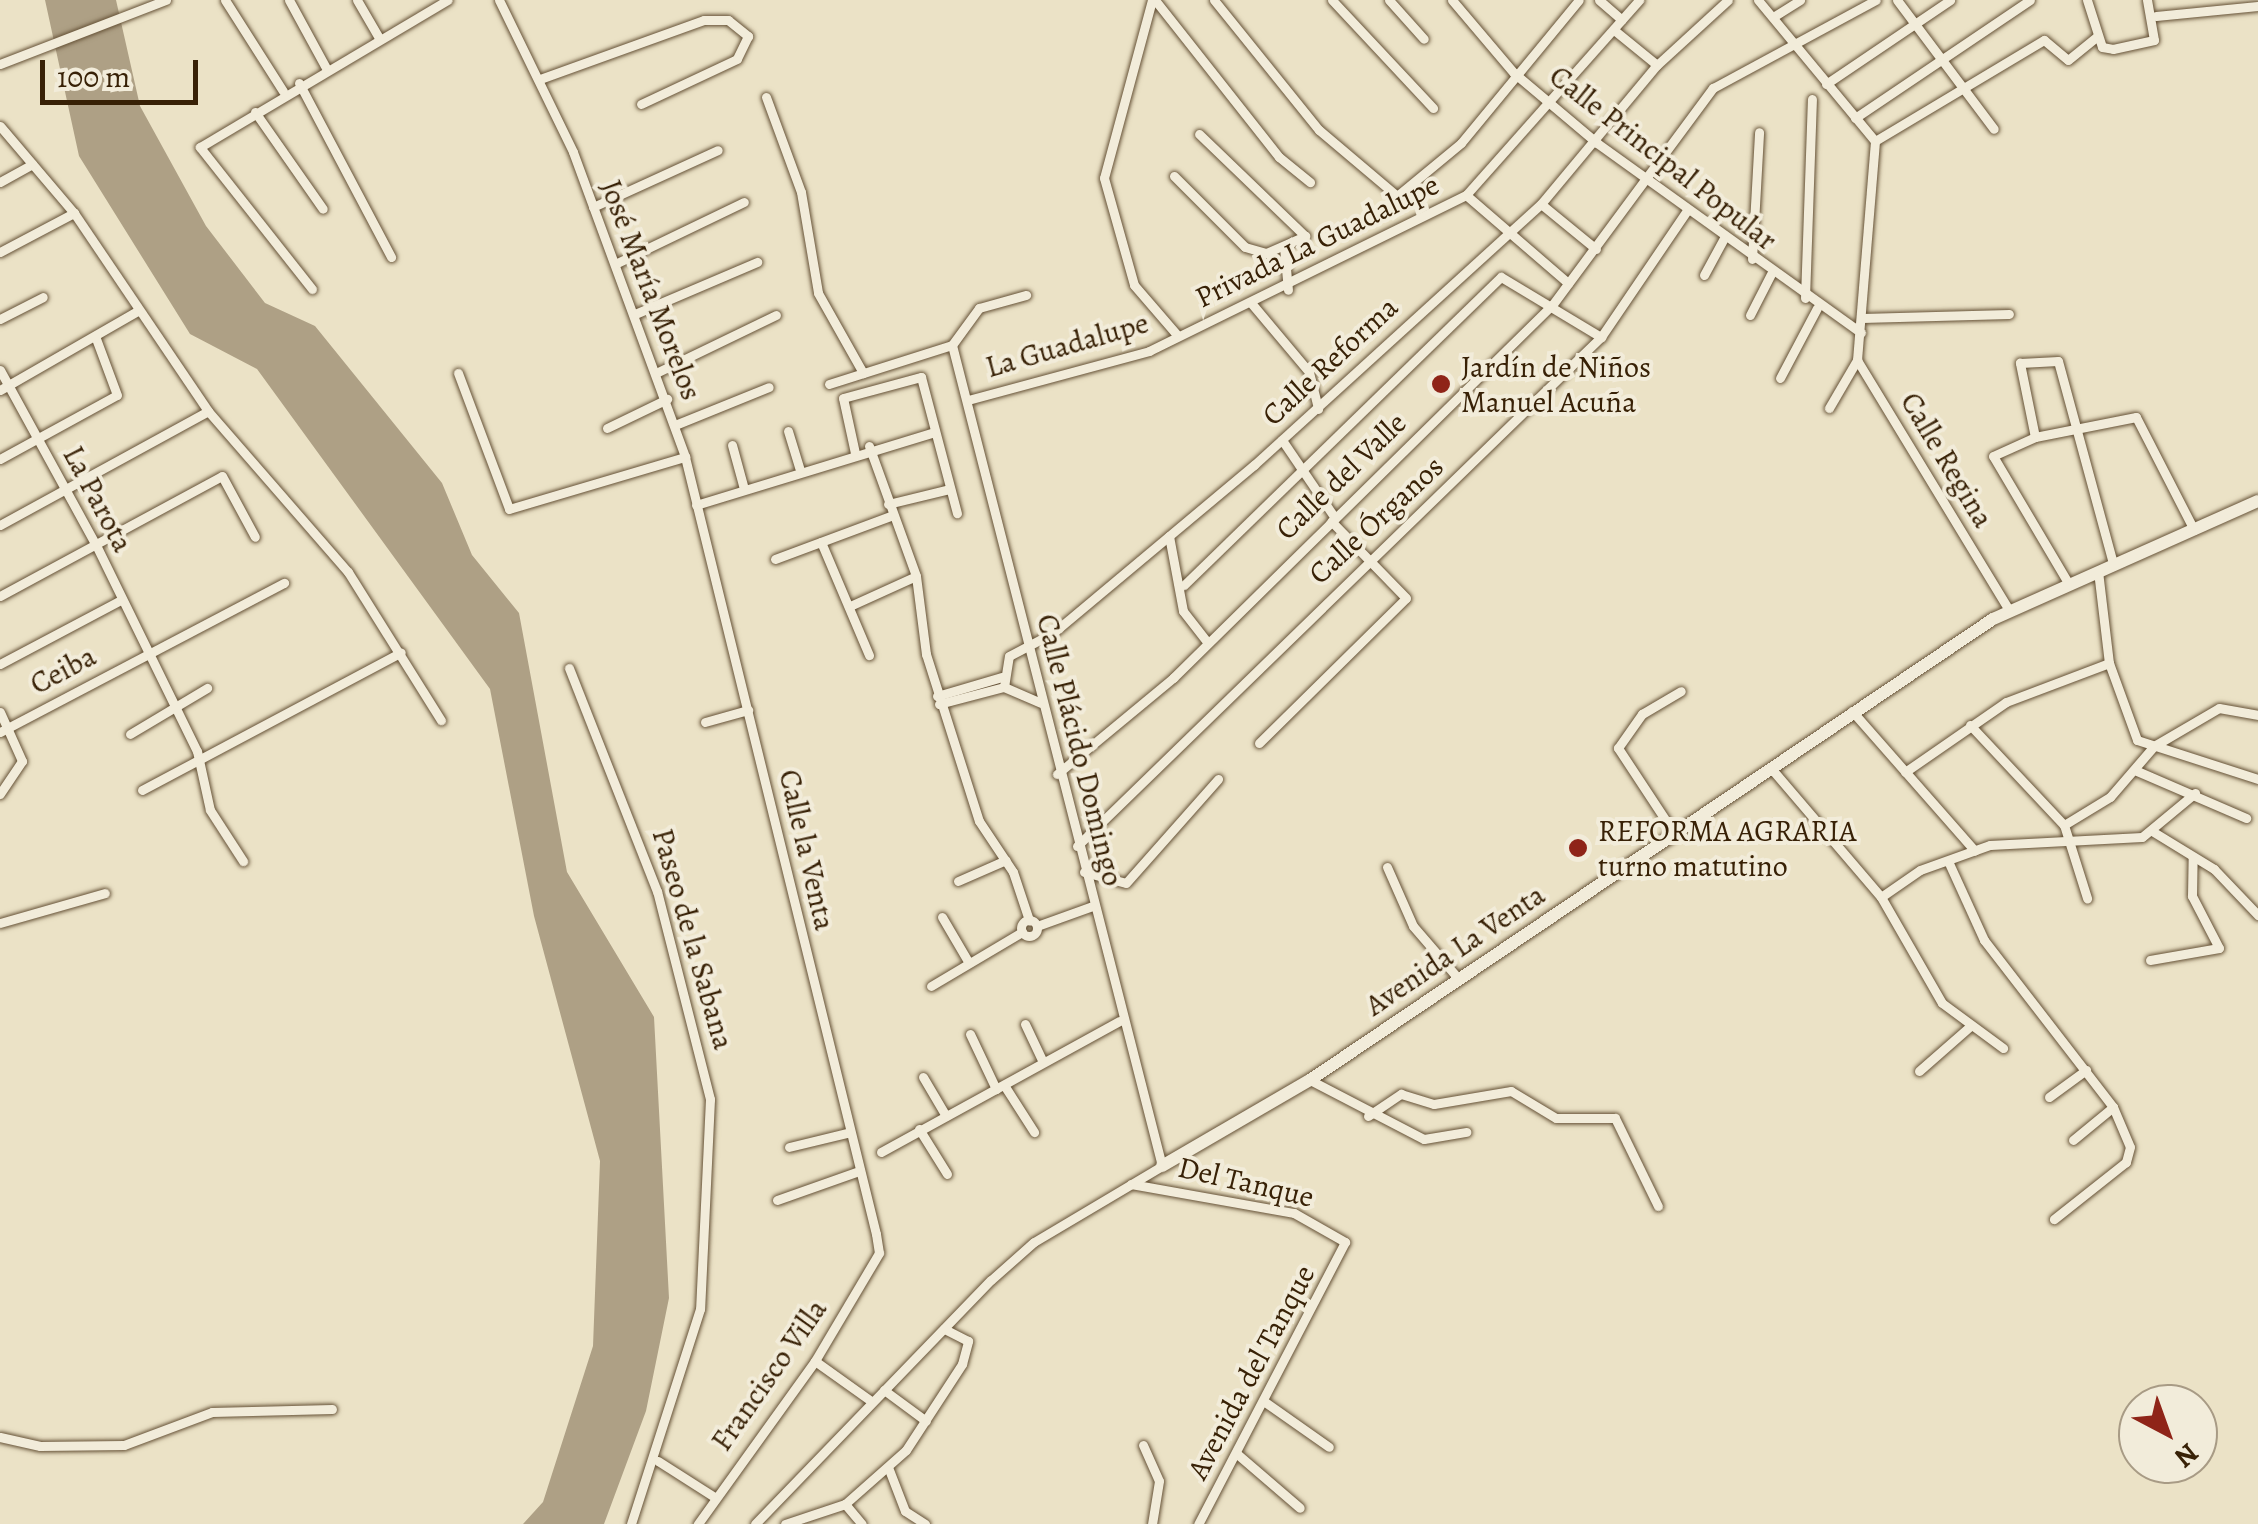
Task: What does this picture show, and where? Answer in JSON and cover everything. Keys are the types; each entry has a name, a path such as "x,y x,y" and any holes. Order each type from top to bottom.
{"main road":[{"name":"Avenida La Venta","path":"1162,1166 1310,1080 1457,977 2008,610 2258,501"}],"street":[{"path":"0,64 166,0"},
{"path":"225,0 283,91"},
{"path":"289,0 326,68"},
{"path":"357,0 379,38"},
{"path":"312,289 200,147 283,91 448,0"},
{"name":"José María Morelos","path":"498,0 569,142 658,372 685,457"},
{"path":"1153,0 1279,157 1310,182"},
{"name":"Privada La Guadalupe","path":"1153,0 1104,178 1134,284 1178,336 1288,290 1466,196 1639,0"},
{"path":"1214,0 1319,130 1398,196 1460,143 1579,0"},
{"path":"1332,0 1434,108"},
{"path":"1389,0 1424,39"},
{"name":"Calle Principal Popular","path":"1452,0 1514,74 1597,143 1817,308 1861,333"},
{"path":"1599,0 1622,20"},
{"name":"Calle Reforma","path":"1003,682 1009,656 1028,651 1282,440 1541,204 1597,143 1658,66 1728,0"},
{"path":"1758,0 1875,142 1857,360 1829,408"},
{"path":"1773,17 1800,0"},
{"name":"Calle del Valle","path":"1057,774 1207,642 1553,304 1713,88 1753,61 1800,47 1876,0"},
{"path":"1897,0 1994,129"},
{"path":"1826,84 1917,26 1950,0"},
{"path":"1855,118 2030,0"},
{"path":"2087,0 2098,36 2106,48 2152,41 2156,16 2148,0"},
{"path":"2156,16 2258,6"},
{"path":"540,79 704,20 728,20 748,36 738,60 640,104"},
{"path":"1614,30 1658,66"},
{"path":"1875,142 2044,40 2068,60 2098,36"},
{"path":"299,83 391,258"},
{"path":"766,97 801,192 818,293 862,373"},
{"path":"1805,298 1812,99"},
{"path":"256,112 323,208"},
{"path":"0,126 74,213 208,411 348,572 442,720"},
{"path":"1752,259 1759,132"},
{"path":"1174,176 1234,238 1266,253 1305,236 1199,134"},
{"path":"593,207 718,150"},
{"path":"0,182 32,164"},
{"path":"1466,196 1568,283"},
{"path":"614,264 744,202"},
{"path":"1541,204 1596,249"},
{"name":"Calle Órganos","path":"1077,846 1600,337 1686,212"},
{"path":"0,252 74,213"},
{"path":"1704,275 1724,238"},
{"path":"1284,248 1288,290"},
{"path":"635,314 757,262"},
{"path":"1750,315 1771,274"},
{"path":"1184,584 1501,277 1553,304 1600,337"},
{"path":"829,384 952,345 979,308 1026,295"},
{"path":"0,318 43,297"},
{"path":"1252,304 1309,372 1318,409"},
{"path":"1780,378 1817,308"},
{"path":"4,388 139,310"},
{"path":"1862,318 2010,314"},
{"path":"658,372 776,315"},
{"path":"0,459 118,396 95,336"},
{"name":"La Guadalupe","path":"968,400 1178,336"},
{"name":"Calle Plácido Domingo","path":"952,345 1057,774 1094,906 1119,1021 1162,1166"},
{"name":"Calle Regina","path":"1857,360 2008,610"},
{"path":"2035,437 2020,363 2058,361 2070,429 2113,563"},
{"name":"La Parota","path":"0,370 4,388 68,489 175,704 198,758 210,810 243,861"},
{"path":"458,372 509,509 685,457"},
{"path":"855,453 840,407 853,392 921,377 957,513"},
{"path":"675,425 768,387"},
{"path":"607,428 667,399"},
{"path":"0,525 208,411"},
{"path":"2067,582 1993,456 2035,437 2136,417 2194,530"},
{"path":"788,431 799,468"},
{"path":"696,505 869,446 936,432"},
{"path":"1259,743 1406,598 1333,519 1282,440"},
{"path":"732,445 744,489"},
{"path":"869,446 916,576 938,700 979,821 1006,860 1033,923"},
{"name":"Calle la Venta","path":"685,457 879,1254"},
{"path":"0,596 222,476 255,537"},
{"path":"888,504 950,489"},
{"path":"775,560 893,515"},
{"path":"1169,536 1184,584 1185,618 1207,642"},
{"path":"821,542 869,654"},
{"path":"2098,568 2109,663 2127,726 2154,746 2258,778"},
{"path":"850,606 916,576"},
{"name":"Ceiba","path":"4,730 284,583"},
{"path":"0,664 121,600"},
{"path":"142,790 401,652"},
{"path":"1904,772 1970,725 2034,688 2109,663"},
{"name":"Paseo de la Sabana","path":"569,668 645,853 699,1031 710,1099 710,1250 658,1461 630,1524"},
{"path":"938,700 1003,682 1041,703"},
{"path":"130,734 207,688"},
{"path":"1674,833 1618,748 1622,732 1682,691"},
{"path":"2064,825 2137,771 2154,746 2219,708 2258,715"},
{"path":"706,722 748,710"},
{"path":"0,712 4,730 22,760 0,794"},
{"path":"1852,712 1975,851"},
{"path":"1970,725 2064,825 2075,846 2087,898"},
{"path":"1770,767 1880,897 1942,1003 2003,1048"},
{"path":"2137,771 2246,818"},
{"path":"1084,872 1126,883 1218,779"},
{"path":"1880,897 1975,851 2075,846 2152,831 2195,793"},
{"path":"2152,831 2192,857 2258,914"},
{"path":"2150,960 2219,948 2192,896 2192,857"},
{"path":"958,881 1006,860"},
{"path":"1948,861 1984,940 2114,1106 2130,1156 2054,1220"},
{"path":"1387,867 1412,926 1457,977"},
{"path":"0,923 105,893"},
{"path":"931,986 1033,923 1094,906"},
{"path":"942,917 968,963"},
{"path":"881,1152 1119,1021"},
{"path":"1025,1024 1043,1062"},
{"path":"1919,1072 1970,1027"},
{"path":"970,1034 1000,1087 1034,1132"},
{"path":"2049,1097 2086,1070"},
{"path":"922,1077 946,1116"},
{"path":"1310,1080 1368,1116 1424,1139 1466,1132"},
{"path":"1368,1116 1401,1094 1434,1104 1511,1092 1556,1118 1615,1118 1658,1206"},
{"path":"2073,1140 2114,1106"},
{"path":"919,1129 947,1174"},
{"path":"789,1147 847,1133"},
{"name":"Avenida La Venta","path":"755,1524 944,1328 1034,1242 1162,1166"},
{"path":"777,1200 856,1172"},
{"name":"Del Tanque","path":"1128,1184 1294,1213 1345,1242"},
{"name":"Avenida del Tanque","path":"1198,1524 1265,1402 1345,1242"},
{"name":"Francisco Villa","path":"698,1524 713,1496 815,1361 879,1254"},
{"path":"771,1507 783,1522 845,1504 888,1468 926,1420 968,1341 944,1328"},
{"path":"815,1361 871,1402"},
{"path":"884,1390 926,1420"},
{"path":"1265,1402 1329,1446"},
{"path":"0,1437 124,1444 212,1412 332,1408"},
{"path":"1144,1445 1159,1481 1152,1524"},
{"path":"1236,1453 1300,1508"},
{"path":"658,1461 713,1496"},
{"path":"888,1468 905,1511 925,1524"},
{"path":"845,1504 862,1524"}],"shaded area":[{"path":"45,0 116,0 140,106 206,226 265,303 315,326 442,483 472,555 519,613 567,872 654,1017 669,1298 646,1411 604,1524 523,1524 543,1502 593,1346 600,1161 534,916 490,689 257,369 190,334 79,156"}],"place":[{"name":"Jardín de Niños Manuel Acuña","path":"1441,384"},
{"name":"REFORMA AGRARIA turno matutino","path":"1578,848"}]}
